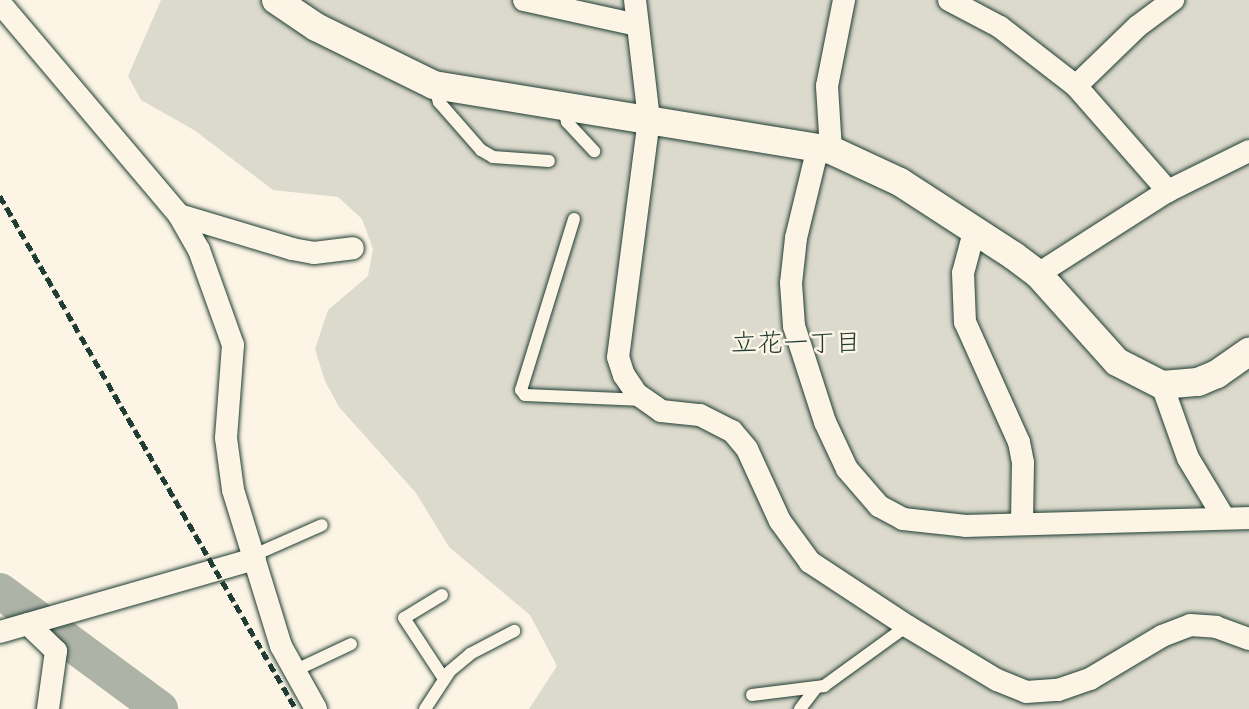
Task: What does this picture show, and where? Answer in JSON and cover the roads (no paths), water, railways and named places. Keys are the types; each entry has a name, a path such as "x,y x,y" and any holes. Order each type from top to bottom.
{"street":[{"path":"276,0 316,27 434,85 824,149 900,182 1038,274 1117,362 1162,385 1198,382 1217,375 1249,352"},
{"path":"524,0 637,25"},
{"path":"635,0 649,119 618,357 624,375 644,399 661,411 700,415 732,431 747,449 780,521 810,562 907,626 997,680 1026,692 1058,690 1090,679 1162,636 1190,625 1216,627 1249,639"},
{"path":"844,0 827,86 824,149 796,238 791,283 794,326 803,365 848,469 879,506 903,519 966,526 1125,524 1249,518"},
{"path":"949,0 1000,27 1076,86 1168,191"},
{"path":"1076,86 1138,26 1173,0"},
{"path":"0,3 179,215 216,290 233,345 227,463 281,646 316,709"},
{"path":"1038,274 1168,191 1249,150"},
{"path":"179,215 314,254 353,248"},
{"path":"974,232 963,273 965,322 1019,442 1023,463 1022,524"},
{"path":"1162,385 1188,458 1224,518"},
{"path":"0,632 255,557"},
{"path":"28,624 56,651 48,709"}],"lane":[{"path":"434,85 439,102 481,150 493,157 549,161"},
{"path":"564,108 567,122 594,151"},
{"path":"574,219 521,390 525,395 644,399"},
{"path":"255,557 322,525"},
{"path":"442,595 404,618 444,679"},
{"path":"800,709 815,689 907,626"},
{"path":"425,709 444,679 470,654 514,631"},
{"path":"294,671 351,644"},
{"path":"752,695 815,689"}],"waterway":[{"path":"0,591 160,709"}],"railway":[{"path":"0,196 296,709"}],"district":[{"name":"立花一丁目","path":"796,345"}]}
